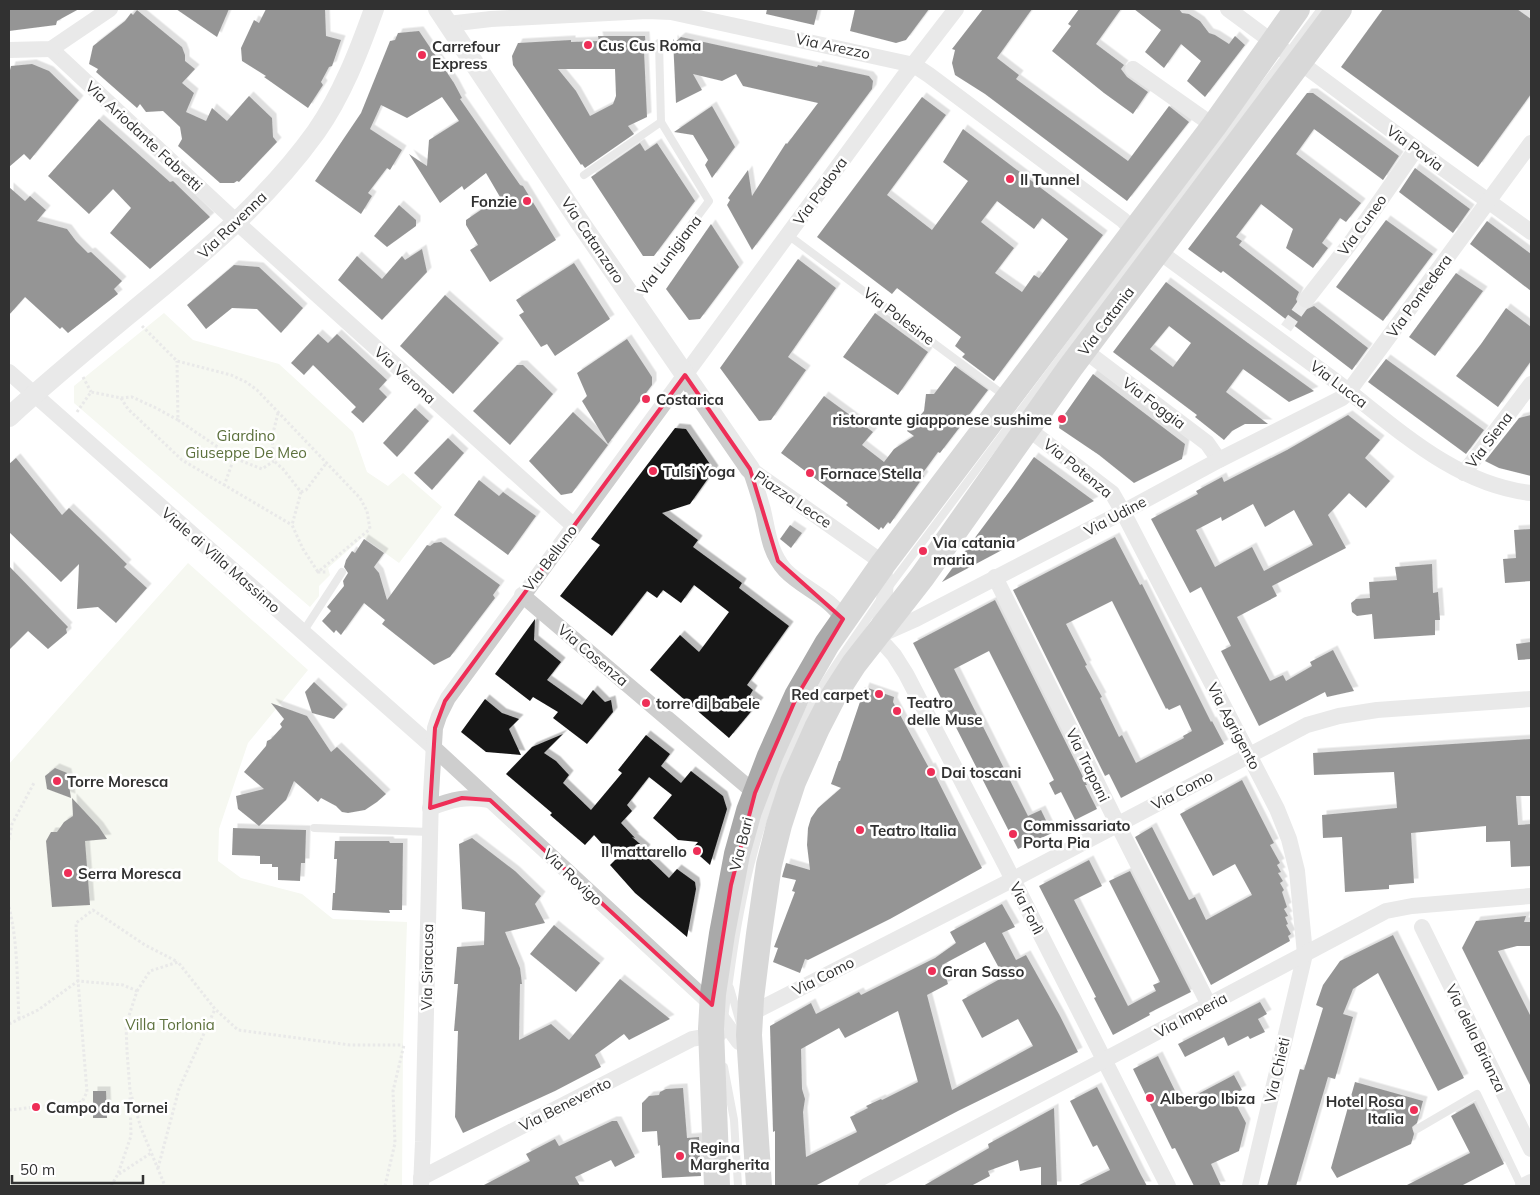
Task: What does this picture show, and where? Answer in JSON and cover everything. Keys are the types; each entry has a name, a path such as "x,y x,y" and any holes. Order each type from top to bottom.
{"main road":[{"name":"Via Catania","path":"883,564 1009,398 1146,241 1287,52 1297,9"},
{"name":"Via Catania","path":"877,636 1084,350 1214,126 1287,52 1339,9"},
{"name":"Via Bari","path":"717,1186 719,952 740,840 755,793 796,696 816,661 844,631 883,564"},
{"name":"Via Bari","path":"759,1186 744,1050 769,865 786,802 810,742 824,713 851,669 877,636"}],"street":[{"path":"9,50 50,49 110,9"},
{"name":"Via Ravenna","path":"9,417 33,394 237,223 297,156 324,120 349,71 375,9"},
{"name":"Via Padova","path":"685,375 956,9"},
{"name":"Via Pavia","path":"1228,9 1531,232"},
{"name":"Via Arezzo","path":"443,16 490,20 647,10 687,15 914,65 1123,220 1146,241"},
{"name":"Via Catanzaro","path":"443,16 634,301 750,469"},
{"name":"Via Ariodante Fabretti","path":"50,49 237,223"},
{"path":"1133,69 1214,126"},
{"name":"Via Pontedera","path":"1349,391 1531,143"},
{"name":"Via Cuneo","path":"1306,300 1352,241 1416,149"},
{"name":"Via Verona","path":"237,223 574,526"},
{"name":"Via Lucca","path":"1146,241 1349,391 1424,449 1464,473 1502,488 1531,493"},
{"name":"Via Foggia","path":"1084,350 1207,443 1219,460"},
{"name":"Viale di Villa Massimo","path":"9,372 434,748"},
{"name":"Via Belluno","path":"434,748 437,721 445,701 685,375"},
{"name":"Via Siena","path":"1464,473 1531,384"},
{"name":"Via Udine","path":"877,636 909,623 1124,512 1219,460 1342,398 1349,391"},
{"name":"Via Potenza","path":"1027,428 1112,493 1124,512"},
{"name":"Piazza Lecce","path":"750,469 875,555 883,564"},
{"name":"Piazza Lecce","path":"750,469 763,509 770,545 778,562 790,575 831,606 844,631"},
{"name":"Via Agrigento","path":"1124,512 1277,809 1293,854 1299,890 1304,954"},
{"name":"Via Bari","path":"877,636 884,594 885,573 883,564"},
{"name":"Via Trapani","path":"995,577 1209,1005"},
{"name":"Via Cosenza","path":"522,596 755,793"},
{"name":"Via Forlì","path":"877,636 894,655 906,674 1168,1186"},
{"name":"Via Como","path":"750,1014 1307,726 1339,716 1378,710 1531,699"},
{"name":"Via Rovigo","path":"434,748 490,800 718,1028 744,1050"},
{"name":"Via Siracusa","path":"421,1182 430,808 434,748"},
{"path":"430,808 462,798 490,800"},
{"name":"Via Imperia","path":"866,1186 1386,911 1399,907 1531,896"},
{"name":"Via della Brianza","path":"1422,927 1531,1149"},
{"name":"Via Chieti","path":"1250,1186 1304,954"},
{"name":"Via Benevento","path":"421,1182 692,1039 718,1028"},
{"path":"1522,1186 1531,1182"}],"lane":[{"name":"Via Catania","path":"1287,52 1321,9"},
{"name":"Via Lunigiana","path":"634,301 709,202 661,122 659,43"},
{"path":"584,175 661,122"},
{"name":"Via Polesine","path":"788,234 1009,398"},
{"name":"Via Catania","path":"884,594 1146,241"},
{"path":"303,632 342,572"},
{"name":"Via Bari","path":"718,1028 729,984 742,901 765,815 784,764 796,737 837,662 884,594"},
{"path":"837,662 844,631"},
{"path":"314,828 430,832"},
{"name":"Via Bari","path":"729,984 744,1050"},
{"path":"723,1059 734,1120 738,1186"},
{"path":"1417,1129 1476,1094 1522,1186"}],"path":[{"path":"129,314 177,361 231,375 257,390 360,498 366,511 370,529 318,572"},
{"path":"177,361 178,420"},
{"path":"83,377 91,392"},
{"path":"91,392 121,398 132,397 178,420 234,458 262,469 274,461"},
{"path":"76,412 91,392"},
{"path":"121,398 128,409 182,460 292,525 303,549 318,572"},
{"path":"278,413 272,437 274,461 301,492"},
{"path":"224,486 234,458"},
{"path":"292,525 301,492 306,490 327,462"},
{"path":"318,572 342,572"},
{"path":"9,840 12,824 35,781"},
{"path":"9,907 13,922 19,1019"},
{"path":"9,1110 82,1102 87,1092 78,981 76,923 93,910 145,945 178,962 215,1009 238,1030 350,1045 410,1045"},
{"path":"111,1186 118,1174 131,1136 126,1024 137,991 150,971 178,962"},
{"path":"9,1024 38,1010 78,981 123,985 137,991"},
{"path":"158,1169 179,1088 215,1009"},
{"path":"385,1186 394,1143 393,1091 404,1045"},
{"path":"130,1091 141,1128 165,1186"},
{"path":"118,1174 152,1153"}],"highlighted area":[{"path":"685,375 750,469 778,561 843,619 797,696 755,793 731,885 712,1005 490,800 462,798 430,808 435,728 445,701"}],"green space":[{"name":"Giardino Giuseppe De Meo","path":"164,313 193,340 279,364 353,432 367,472 388,486 403,473 442,507 399,563 363,537 328,568 330,575 319,586 319,596 310,607 74,403 74,386"},
{"name":"Villa Torlonia","path":"188,563 308,670 248,743 219,829 218,861 241,878 302,894 333,919 407,922 403,1045 402,1186 9,1186 9,764"}],"building":[{"path":"9,9 79,9 57,21 56,25 9,31"},
{"path":"176,9 229,9 217,37"},
{"path":"266,9 325,9 326,36 341,40 332,66 329,67 321,82 323,85 308,108 264,77 266,76 242,61 241,48 254,20 259,23"},
{"path":"767,9 818,9 814,25 766,14"},
{"path":"855,9 929,9 906,40 896,43 850,31"},
{"path":"983,9 1032,9 997,58 1019,75 1016,79 1128,161 1169,106 1189,122 1127,201 985,94 955,75 952,63 955,50 952,49"},
{"path":"1079,9 1121,9 1096,44 1124,65 1121,69 1127,77 1148,92 1133,114 1052,51 1071,26 1068,24"},
{"path":"1134,9 1179,9 1182,13 1189,14 1200,21 1209,33 1229,44 1235,36 1245,45 1205,97 1187,81 1201,61 1181,44 1164,68 1145,52 1161,30"},
{"path":"1383,9 1517,9 1531,19 1531,94 1478,167 1341,67"},
{"path":"137,10 182,47 185,61 195,69 182,83 194,93 186,112 206,121 212,108 227,121 249,96 272,118 273,137 277,142 239,182 220,183 178,146 182,139 180,127 163,111 146,112 140,104 137,108 96,72 98,69 89,64 93,46"},
{"path":"419,31 454,83 462,98 460,99 520,185 523,186 556,240 490,282 470,250 478,245 466,225 466,220 500,197 486,173 464,190 462,186 440,203 409,154 427,166 429,140 459,121 442,97 407,118 381,105 370,129 402,150 390,170 387,168 368,193 372,196 361,214 315,181 361,113 390,41 395,40 398,33"},
{"path":"598,36 645,36 647,117 628,126 634,134 585,168 581,165 513,65 512,56 518,43 571,40 571,42 599,41","holes":["558,69 615,69 616,96 613,104 590,116 576,91"]},
{"path":"681,37 817,67 818,65 869,76 873,81 872,89 752,250 727,205 730,200 728,198 748,170 752,196 786,143 818,103 743,86 736,74 722,81 693,74 702,90 676,103 673,39 675,42"},
{"path":"32,64 49,71 79,100 30,160 24,154 9,167 9,74 11,66"},
{"path":"1307,93 1313,93 1399,156 1383,180 1314,129 1296,154 1361,203 1346,222 1340,218 1322,243 1328,248 1313,268 1286,248 1293,229 1261,204 1236,237 1242,241 1239,245 1299,292 1296,299 1300,308 1305,310 1314,306 1368,348 1352,370 1223,271 1221,273 1188,249"},
{"path":"922,97 946,115 887,195 932,230 968,181 943,162 963,129 1103,235 994,381 962,357 965,354 955,346 961,337 897,288 892,294 817,237","holes":["997,201 1034,229 1042,218 1068,239 1039,278 1034,275 1022,292 995,273 1014,248 981,222"]},
{"path":"712,106 735,147 712,178 705,165 708,160 693,135 674,132"},
{"path":"99,119 170,182 173,181 210,217 150,269 110,233 131,208 113,189 89,214 48,176"},
{"path":"640,143 645,151 657,143 695,201 654,256 643,256 591,177"},
{"path":"1415,168 1470,209 1453,233 1399,192"},
{"path":"9,187 25,201 30,196 46,210 37,221 67,229 88,253 91,252 122,281 114,289 118,294 68,333 62,327 60,329 25,297 9,315"},
{"path":"399,205 416,220 416,226 387,247 374,236"},
{"path":"1386,220 1433,254 1383,321 1336,287"},
{"path":"1487,221 1531,254 1531,291 1470,244"},
{"path":"711,224 739,267 700,319 689,320 666,289"},
{"path":"422,249 427,272 382,320 338,280 357,256 382,279 402,256 405,260"},
{"path":"798,259 836,288 788,357 806,370 771,420 759,421 720,368"},
{"path":"574,263 610,319 555,356 547,344 541,347 519,315 524,312 516,300"},
{"path":"234,265 259,267 303,308 281,333 257,309 232,308 206,329 187,305"},
{"path":"1456,273 1483,291 1435,356 1409,337"},
{"path":"1166,282 1314,391 1289,402 1243,369 1226,392 1268,424 1245,424 1232,431 1224,440 1195,417 1197,415 1113,352","holes":["1169,326 1191,343 1173,367 1150,349"]},
{"path":"445,295 499,343 453,394 400,346"},
{"path":"1506,308 1531,327 1531,361 1498,407 1456,376"},
{"path":"875,313 928,352 898,395 843,357"},
{"path":"318,334 328,343 337,334 387,380 379,389 387,397 363,423 351,412 356,407 313,365 304,375 291,363"},
{"path":"627,339 652,377 652,385 608,444 582,401 587,396 577,373"},
{"path":"1386,359 1484,430 1466,454 1368,382"},
{"path":"517,365 523,365 553,394 510,445 473,411"},
{"path":"955,366 988,390 940,453 938,452 922,474 924,476 890,524 888,522 883,529 881,527 879,530 846,505 848,503 781,453 824,396 873,432 862,445 884,462 894,449 914,436 907,431 924,411 926,394 934,394"},
{"path":"1093,374 1185,444 1182,459 1134,483 1099,455 1059,428 1060,421"},
{"path":"415,408 429,421 397,457 383,443"},
{"path":"573,412 608,445 572,493 561,495 529,461"},
{"path":"1348,415 1380,440 1365,458 1390,481 1366,508 1349,493 1328,515 1346,548 1272,586 1277,596 1237,617 1270,681 1283,675 1286,681 1312,666 1310,662 1333,650 1354,691 1327,697 1325,692 1259,726 1221,651 1231,646 1201,587 1190,593 1151,519 1198,494 1196,491 1222,477 1224,482 1287,450","holes":["1253,504 1265,527 1294,510 1313,545 1264,571 1252,547 1215,567 1196,530 1221,517 1222,521"]},
{"path":"1531,415 1531,476 1499,468 1485,461 1519,418"},
{"path":"675,428 686,429 714,470 690,504 662,513 698,540 693,547 742,583 739,588 789,626 747,685 753,690 750,695 759,702 729,738 650,670 680,635 699,652 729,612 694,585 681,603 663,590 657,598 647,591 612,636 560,596 600,545 591,539"},
{"path":"448,438 464,453 432,490 414,473"},
{"path":"1034,457 1094,501 942,582 1012,488"},
{"path":"16,458 62,515 69,508 127,564 124,567 147,588 116,623 98,607 77,609 79,564 61,582 9,532 9,464"},
{"path":"479,480 499,496 503,492 536,516 508,555 454,515"},
{"path":"790,525 802,533 791,548 780,539"},
{"path":"1531,529 1531,581 1505,583 1503,559 1516,558 1514,530"},
{"path":"1115,537 1140,585 1142,584 1211,722 1224,744 1121,798 1109,774 1105,776 1013,590","holes":["1112,601 1166,709 1169,710 1180,705 1192,731 1183,736 1184,738 1136,763 1122,735 1119,737 1100,698 1102,697 1085,666 1087,665 1066,624"]},
{"path":"364,539 384,553 374,567 379,573 387,600 427,545 430,546 441,542 500,585 493,595 495,598 450,657 434,665 382,624 385,620 364,603 341,635 336,630 334,633 322,621 331,611 327,607 344,586 343,581 348,573 344,567 346,560 352,551 355,553"},
{"path":"1432,564 1433,593 1438,592 1440,620 1435,620 1435,635 1374,639 1372,614 1357,616 1352,612 1351,603 1356,599 1370,598 1369,582 1397,580 1395,567"},
{"path":"9,566 68,627 66,629 67,633 48,649 28,631 9,650"},
{"path":"995,600 1087,785 1085,785 1097,809 1075,820 1061,792 1055,795 1049,783 1054,780 989,651 954,669 1028,816 1041,810 1052,833 1018,849 913,643"},
{"path":"535,619 534,640 561,662 547,680 582,705 593,690 605,702 611,700 613,712 587,744 553,718 558,712 533,697 530,701 495,674"},
{"path":"1531,642 1531,659 1518,660 1516,644"},
{"path":"314,682 343,709 334,719 312,713 305,692"},
{"path":"865,687 894,697 893,702 929,768 931,767 982,868 890,919 808,960 805,959 800,973 773,962 778,948 774,947 795,892 792,891 796,880 782,877 786,863 810,870 807,845 808,828 811,818 818,808 841,788 831,784"},
{"path":"485,699 502,713 519,719 509,729 521,755 486,752 461,732"},
{"path":"271,703 307,716 331,752 337,747 386,794 365,810 348,813 342,812 336,806 321,798 318,802 294,781 286,800 259,826 238,809 236,796 264,789 244,772 266,746 267,741 282,727 280,724 284,719"},
{"path":"563,734 544,753 556,761 569,775 563,783 591,810 622,773 618,770 646,735 670,754 661,766 681,783 691,771 723,796 727,809 710,865 692,849 698,842 678,840 653,818 672,795 649,777 627,805 632,811 621,823 635,838 632,837 646,849 643,853 669,878 677,869 695,882 696,889 687,937 635,893 610,865 616,859 594,835 585,845 550,815 552,813 506,774 532,747"},
{"path":"1531,739 1531,796 1516,796 1518,825 1531,824 1531,866 1511,867 1510,841 1486,842 1486,826 1411,833 1414,883 1389,885 1389,889 1345,892 1342,837 1323,838 1322,815 1397,808 1394,772 1314,775 1313,753"},
{"name":"Torre Moresca","path":"55,768 67,773 71,798 47,789 45,776"},
{"path":"1242,780 1274,843 1270,845 1280,863 1277,865 1281,872 1278,873 1283,881 1280,883 1284,890 1282,892 1287,907 1284,909 1288,916 1285,917 1288,924 1286,925 1291,934 1288,936 1290,941 1211,985 1135,837 1152,827 1189,900 1195,897 1206,920 1252,895 1235,864 1213,876 1180,814"},
{"name":"Serra Moresca","path":"72,798 99,827 107,839 85,841 90,905 52,907 46,841 51,832 57,832 64,822 73,816"},
{"path":"233,828 306,830 305,863 301,863 300,881 278,880 278,867 272,867 272,864 260,864 260,856 232,855"},
{"path":"472,838 515,871 541,896 535,904 545,923 505,932 520,968 522,984 520,984 519,1040 551,1024 569,1040 620,979 670,1019 629,1040 624,1034 595,1055 601,1067 555,1091 463,1133 455,1117 458,1031 454,1031 458,984 454,984 457,947 484,945 485,912 462,909 459,844"},
{"path":"335,841 389,841 390,843 403,843 402,910 389,910 390,913 332,910 337,859 334,859"},
{"path":"1089,860 1102,886 1074,900 1128,1006 1156,991 1153,985 1160,982 1109,881 1130,871 1191,992 1149,1013 1150,1015 1113,1035 1094,998 1096,997 1039,886"},
{"path":"1002,904 1015,927 1002,933 1016,960 1026,955 1078,1052 958,1111 815,1186 775,1186 775,1131 773,1132 770,1026 811,1003 816,1014 859,992 861,995 935,958 956,943 950,932","holes":["985,942 999,968 995,970 1000,979 962,1000 982,1038 1018,1019 1033,1046 952,1090 927,995 948,984 942,965","898,1011 918,1082 866,1106 868,1108 850,1117 857,1132 806,1157 803,1112 805,1099 802,1089 801,1049 839,1028 845,1038"]},
{"path":"1526,916 1524,922 1531,922 1531,946 1517,946 1498,951 1531,1017 1531,1087 1462,948 1476,921"},
{"path":"554,925 600,963 576,992 530,954"},
{"path":"1393,935 1464,1078 1438,1091 1378,973 1353,989 1343,1014 1353,1017 1335,1079 1328,1077 1296,1186 1267,1186 1300,1069 1304,1070 1323,1008 1316,1005 1323,985 1340,961"},
{"path":"1260,1002 1267,1014 1258,1019 1265,1032 1250,1039 1248,1036 1228,1046 1224,1037 1185,1057 1178,1044"},
{"path":"1158,1056 1181,1103 1234,1075 1242,1090 1231,1095 1246,1123 1239,1151 1211,1164 1221,1186 1194,1186 1175,1148 1172,1149 1133,1069"},
{"path":"1355,1082 1423,1101 1417,1123 1412,1127 1414,1134 1411,1144 1337,1178 1331,1168"},
{"path":"1097,1087 1147,1186 1077,1186 1110,1170 1097,1145 1093,1147 1070,1101"},
{"path":"683,1088 687,1138 699,1137 701,1176 662,1178 660,1145 658,1146 657,1131 642,1132 642,1103 649,1096 659,1095 660,1092 666,1089"},
{"path":"93,1091 106,1091 107,1118 93,1118"},
{"path":"1474,1103 1504,1164 1461,1186 1405,1186 1470,1153 1451,1116"},
{"path":"1054,1108 1057,1186 1041,1186 1041,1167 1020,1171 1018,1160 988,1171 990,1176 971,1186 923,1186 989,1148 988,1144"},
{"path":"612,1121 617,1121 635,1157 615,1167 611,1160 575,1177 580,1186 482,1186 530,1161 526,1154 555,1139 559,1146"}],"tunnel":[{"path":"1286,328 1306,300"}],"place":[{"name":"Cus Cus Roma","path":"588,45"},
{"name":"Carrefour Express","path":"422,55"},
{"name":"Il Tunnel","path":"1010,179"},
{"name":"Fonzie","path":"527,201"},
{"name":"Costarica","path":"646,399"},
{"name":"ristorante giapponese sushime","path":"1062,419"},
{"name":"Tulsi Yoga","path":"653,471"},
{"name":"Fornace Stella","path":"810,473"},
{"name":"Via catania maria","path":"923,551"},
{"name":"Red carpet","path":"879,694"},
{"name":"torre di babele","path":"646,703"},
{"name":"Teatro delle Muse","path":"897,711"},
{"name":"Dai toscani","path":"931,772"},
{"name":"Torre Moresca","path":"57,781"},
{"name":"Teatro Italia","path":"860,830"},
{"name":"Commissariato Porta Pia","path":"1013,834"},
{"name":"Il mattarello","path":"697,851"},
{"name":"Serra Moresca","path":"68,873"},
{"name":"Gran Sasso","path":"932,971"},
{"name":"Albergo Ibiza","path":"1150,1098"},
{"name":"Campo da Tornei","path":"36,1107"},
{"name":"Hotel Rosa Italia","path":"1414,1110"},
{"name":"Regina Margherita","path":"680,1156"}]}
